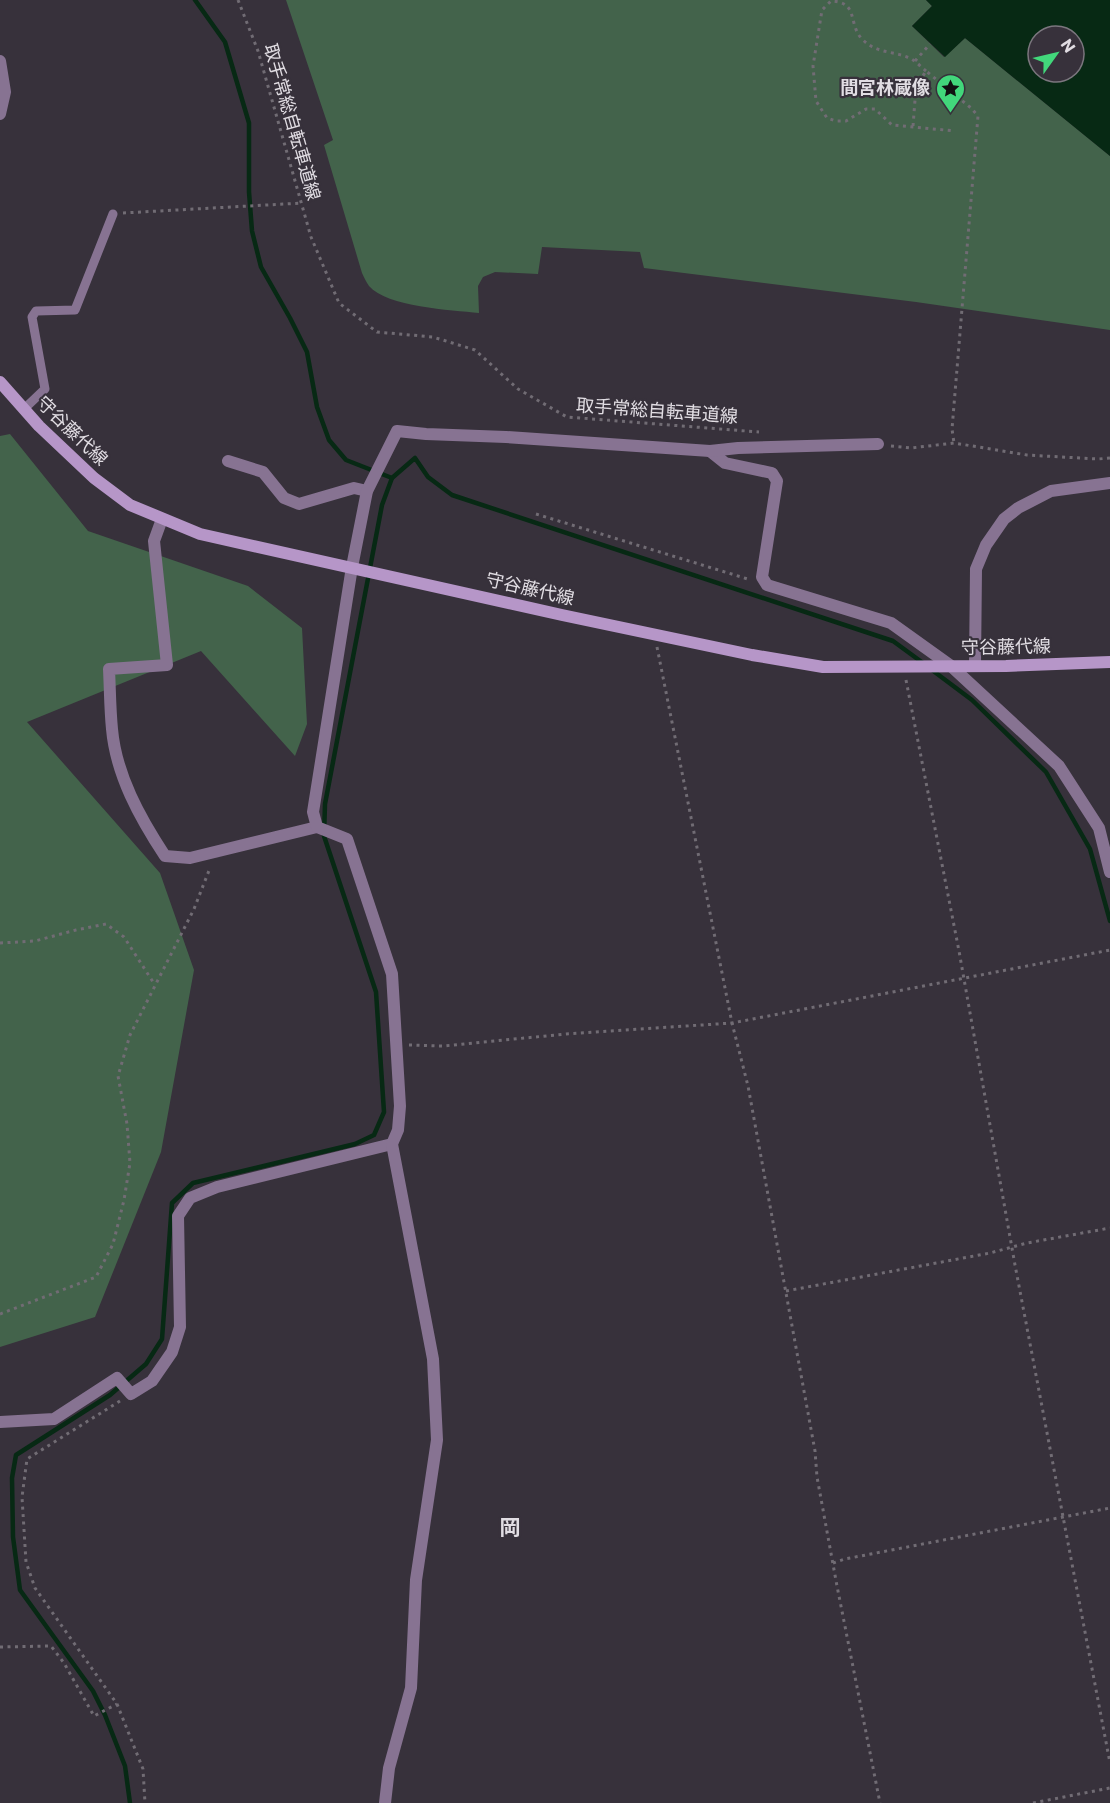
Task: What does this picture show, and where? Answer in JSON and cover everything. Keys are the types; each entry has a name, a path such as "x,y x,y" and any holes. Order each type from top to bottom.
{"main road":[{"name":"守谷藤代線","path":"0,382 39,426 94,478 130,505 200,534 562,615 752,655 823,667 1110,662"}],"street":[{"path":"0,61 5,92 0,114"},
{"path":"318,827 313,812 370,486 397,431 710,451 738,448 878,444"},
{"path":"710,451 725,463 772,473 777,481 762,577 767,585 891,623 949,666 1059,766 1099,828 1110,872"},
{"path":"228,461 263,472 284,498 299,504 354,488 370,486"},
{"path":"975,665 976,569 986,545 1004,519 1018,508 1051,491 1110,483"},
{"path":"162,519 154,541 167,665 109,669 112,731 124,782 143,824 165,856 190,858 318,827 347,839 392,974 400,1106 398,1130 392,1144 433,1359 437,1440 416,1580 411,1688 390,1768 386,1803"},
{"path":"0,1422 54,1419 117,1378 131,1394 152,1381 172,1352 180,1327 178,1216 190,1198 217,1187 392,1144"}],"lane":[{"path":"24,409 45,389 33,317 36,311 75,310 112,214"}],"path":[{"name":"取手常総自転車道線","path":"238,0 258,51 311,237 339,303 377,332 433,337 475,350 518,389 567,417 766,433"},
{"path":"954,443 952,429 978,116 915,61 870,46 856,30 847,5 831,1 822,10 813,66 816,101 826,118 846,121 866,108 875,109 892,125 955,131"},
{"path":"915,61 930,44"},
{"path":"913,126 916,87 926,70"},
{"path":"112,214 302,203"},
{"path":"878,444 910,448 954,443 1027,455 1110,458"},
{"path":"536,514 767,585"},
{"path":"654,634 732,1023 748,1086 815,1450 833,1563 880,1803"},
{"path":"907,667 909,689 1012,1247 1110,1763"},
{"path":"0,1314 96,1277 113,1244 130,1162 127,1124 118,1076 130,1035 194,909 217,852"},
{"path":"0,943 35,941 106,924 124,937 155,985"},
{"path":"397,1044 443,1046 566,1034 732,1023 1110,950"},
{"path":"786,1291 1110,1228"},
{"path":"131,1394 27,1459 22,1497 26,1562 35,1588 117,1704 142,1769 145,1803"},
{"path":"833,1563 1110,1508"},
{"path":"0,1647 51,1646 64,1663 94,1716 117,1704"},
{"path":"1033,1803 1110,1788"}],"shaded area":[{"path":"286,0 926,0 932,6 912,26 944,57 965,38 1110,156 1110,330 916,302 644,268 640,252 542,247 538,274 495,272 483,277 478,286 479,313 437,309 390,299 369,286 362,273 324,145 333,140"},
{"path":"926,0 1110,0 1110,156 965,38 945,57 912,26 932,6"},
{"path":"10,434 88,531 248,586 302,628 307,724 295,756 201,651 27,722 160,873 194,970 161,1152 95,1317 0,1347 0,436"}],"waterway":[{"path":"195,0 225,42 249,123 249,192 252,231 261,267 307,352 317,407 329,440 346,460 392,478"},
{"path":"130,1803 125,1766 93,1691 20,1590 13,1537 12,1478 16,1455 110,1395 146,1364 162,1339 172,1203 193,1183 355,1144 374,1135 384,1112 376,992 324,836 325,804 382,505 392,478 415,458 428,477 452,495 893,641 923,663"},
{"path":"932,670 972,700 1046,772 1090,849 1110,921"}],"place":[{"name":"間宮林蔵像","path":"951,114"}],"district":[{"name":"岡","path":"510,1528"}]}
